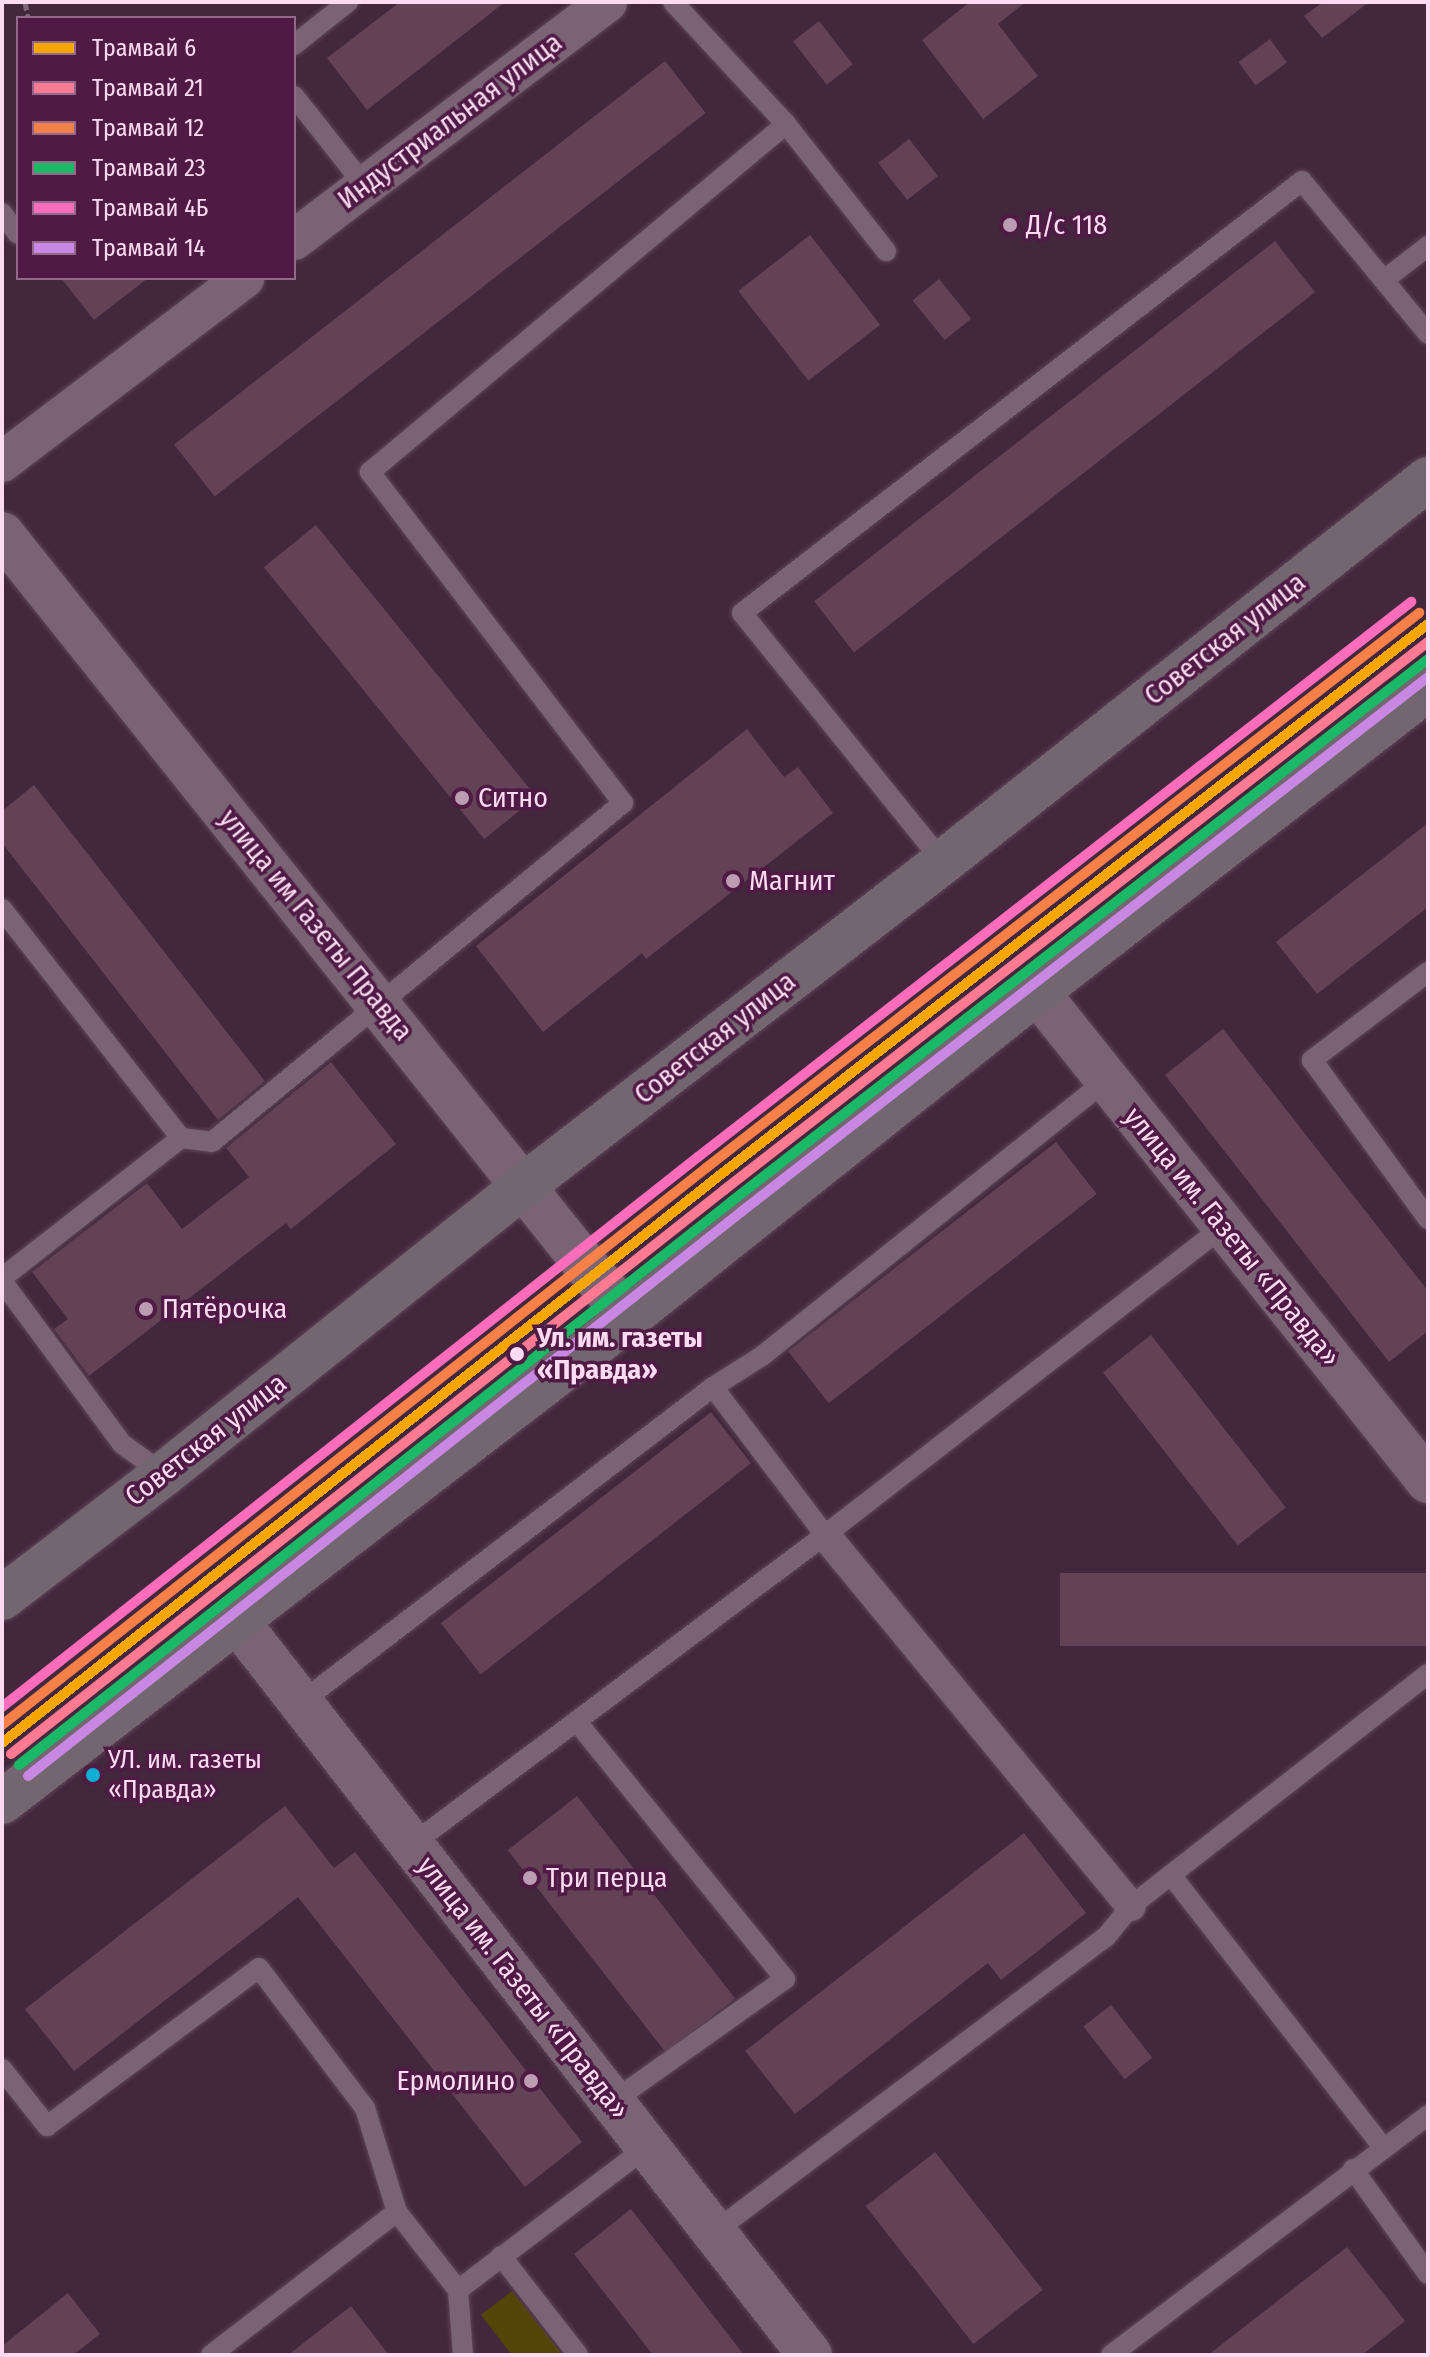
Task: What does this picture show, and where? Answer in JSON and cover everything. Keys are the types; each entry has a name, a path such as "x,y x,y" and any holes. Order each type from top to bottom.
{"main road":[{"name":"Советская улица","path":"2,1598 164,1474 522,1187 943,862 1428,479"},
{"path":"2,1802 628,1318 1037,992 1428,689"}],"street":[{"name":"Индустриальная улица","path":"296,238 607,2"},
{"path":"2,462 241,280"},
{"name":"улица им Газеты Правда","path":"2,534 628,1318"},
{"name":"улица им. Газеты «Правда»","path":"1037,992 1223,1227 1426,1474"},
{"path":"825,1535 1131,1906"},
{"name":"улица им. Газеты «Правда»","path":"237,1621 810,2355"}],"lane":[{"path":"296,43 348,2"},
{"path":"673,2 786,124 886,251"},
{"path":"296,99 365,186"},
{"path":"2,909 181,1138 212,1142 623,803 370,472 786,124"},
{"path":"943,862 742,613 1302,181 1428,334"},
{"path":"2,213 16,231"},
{"path":"1384,280 1428,246"},
{"path":"1428,972 1312,1060 1428,1219"},
{"path":"300,1703 713,1387 762,1356 1106,1080"},
{"path":"164,1474 122,1444 2,1280 181,1138"},
{"path":"411,1845 825,1535 1223,1227"},
{"path":"713,1387 825,1535"},
{"path":"714,2232 1106,1937 1131,1906 1428,1674"},
{"path":"577,1722 785,1979 612,2102"},
{"path":"1171,1875 1383,2147"},
{"path":"2,2069 47,2126 259,1968 365,2108 397,2212 458,2290 463,2355"},
{"path":"1111,2355 1428,2115"},
{"path":"458,2290 647,2147"},
{"path":"1353,2169 1428,2274"},
{"path":"211,2355 397,2212"},
{"path":"501,2256 578,2355"}],"shaded area":[{"path":"512,2291 563,2355 512,2355 481,2315"}],"building":[{"path":"400,2 505,2 367,110 327,58"},
{"path":"970,2 1026,2 998,24 1038,76 983,119 922,40"},
{"path":"1323,2 1369,2 1322,38 1304,16"},
{"path":"819,21 853,64 827,85 793,41"},
{"path":"1270,39 1287,62 1255,85 1238,62"},
{"path":"665,61 706,113 215,497 174,445"},
{"path":"909,139 938,176 907,200 878,163"},
{"path":"810,235 880,325 808,381 738,291"},
{"path":"1275,241 1315,292 854,652 814,601"},
{"path":"939,279 971,319 945,340 913,300"},
{"path":"63,280 145,280 94,320"},
{"path":"316,525 536,797 484,839 264,567"},
{"path":"747,729 784,777 798,767 833,813 646,959 642,953 543,1032 476,946"},
{"path":"34,785 265,1081 218,1120 2,843 2,811"},
{"path":"1428,823 1428,907 1317,994 1276,942"},
{"path":"1223,1029 1428,1291 1428,1331 1389,1362 1165,1075"},
{"path":"331,1062 396,1144 291,1229 286,1223 89,1376 54,1329 68,1319 32,1272 147,1183 182,1229 249,1177 226,1148"},
{"path":"1056,1142 1097,1194 829,1403 788,1351"},
{"path":"1151,1335 1286,1508 1238,1545 1103,1373"},
{"path":"711,1412 751,1463 481,1674 441,1623"},
{"path":"1060,1573 1428,1573 1428,1646 1060,1646"},
{"path":"577,1796 735,1999 666,2053 508,1850"},
{"path":"285,1806 334,1868 355,1852 582,2142 525,2187 298,1897 74,2071 25,2009"},
{"path":"1024,1833 1086,1913 1001,1980 988,1963 795,2114 745,2051"},
{"path":"1111,2005 1152,2058 1125,2079 1083,2027"},
{"path":"935,2152 1043,2290 973,2344 866,2206"},
{"path":"631,2209 744,2355 653,2355 574,2254"},
{"path":"1347,2247 1405,2321 1362,2355 1208,2355"},
{"path":"68,2293 100,2334 73,2355 2,2355 2,2346"},
{"path":"351,2306 389,2355 288,2355"}],"tram line":[{"name":"4Б","path":"2,1707 698,1157 1411,602"},
{"name":"12","path":"2,1725 706,1168 1419,613"},
{"name":"6","path":"2,1743 715,1179 1428,624"},
{"name":"21","path":"11,1754 724,1190 1428,642"},
{"name":"23","path":"19,1765 732,1201 1428,659"},
{"name":"14","path":"28,1776 741,1212 1428,677"}],"place":[{"name":"Д/с 118","path":"1010,225"},
{"name":"Ситно","path":"462,798"},
{"name":"Магнит","path":"733,881"},
{"name":"Пятёрочка","path":"146,1309"},
{"name":"Ул. им. газеты «Правда»","path":"517,1354"},
{"name":"УЛ. им. газеты «Правда»","path":"93,1775"},
{"name":"Три перца","path":"530,1878"},
{"name":"Ермолино","path":"531,2081"}]}
